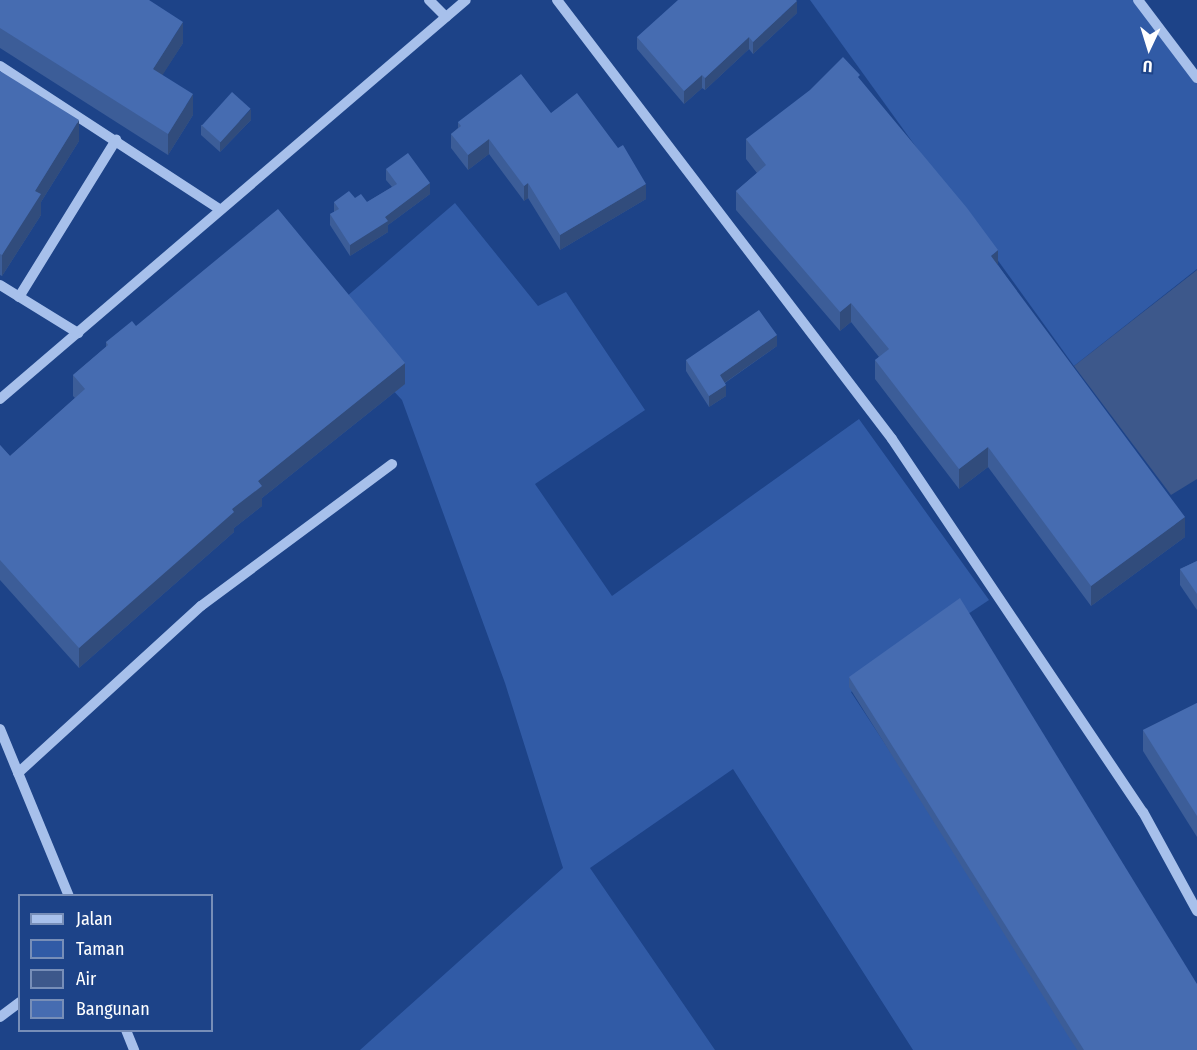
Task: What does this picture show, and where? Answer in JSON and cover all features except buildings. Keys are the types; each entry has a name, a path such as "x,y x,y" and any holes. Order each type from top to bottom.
{"street":[{"path":"429,0 446,17"},
{"path":"0,399 466,0"},
{"path":"557,0 892,439 1143,812 1197,911"},
{"path":"1138,0 1197,78"},
{"path":"0,66 116,140 219,210"},
{"path":"19,297 116,140"},
{"path":"0,285 78,333"},
{"path":"18,773 201,606 392,464"},
{"path":"0,729 68,894"},
{"path":"0,1017 18,1004"},
{"path":"127,1032 134,1050"}],"green space":[{"path":"810,0 1135,0 1197,77 1197,269 1074,366"},
{"path":"455,203 538,306 566,292 645,410 535,484 612,596 859,419 989,600 851,692 1086,1050 913,1050 733,769 590,868 715,1050 360,1050 563,868 505,683 402,400 324,316"}],"water":[{"path":"1197,270 1197,479 1171,495 1074,366"}]}
